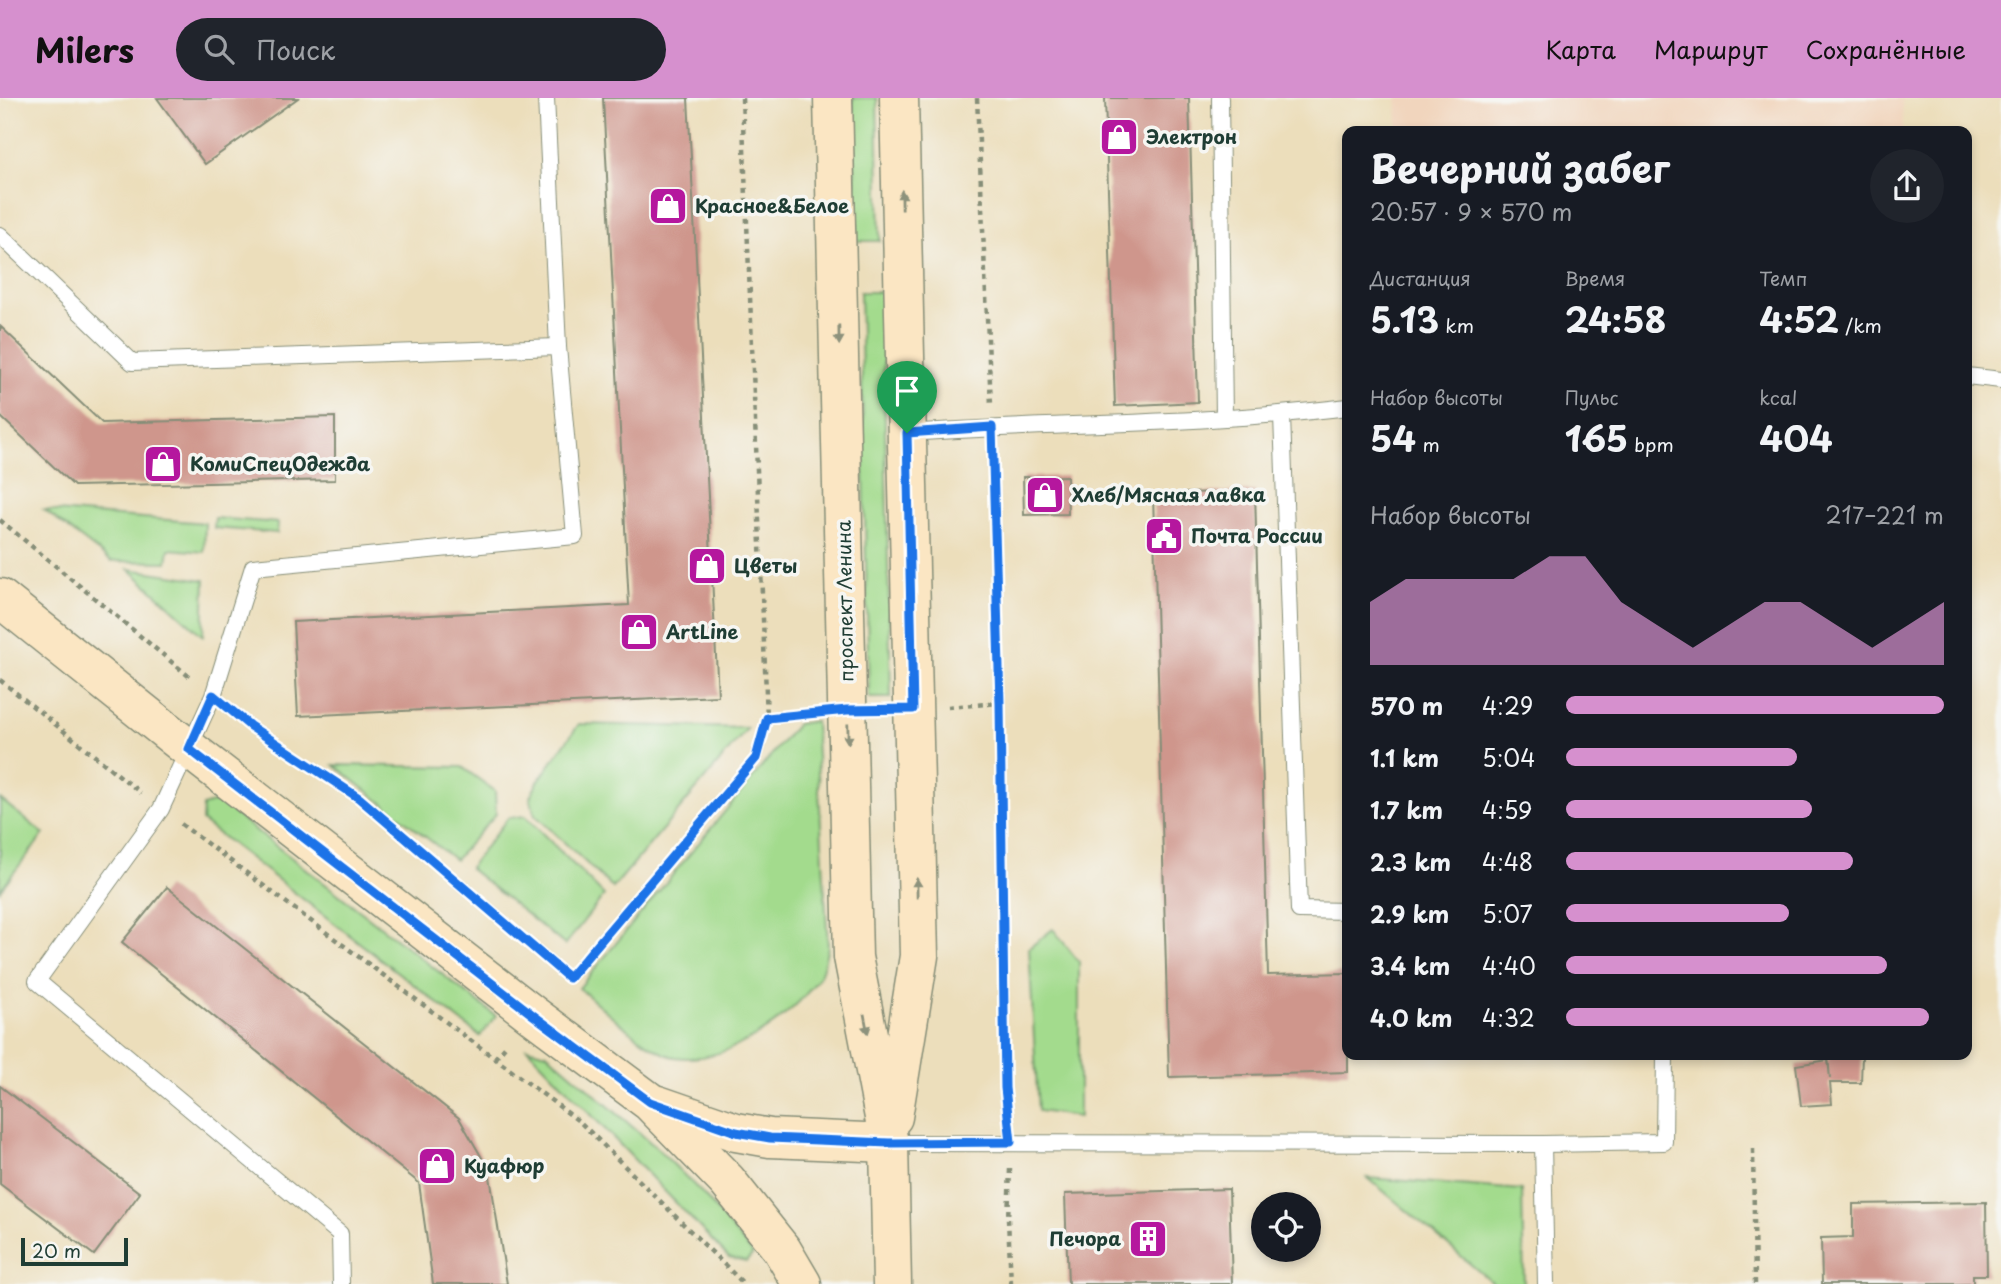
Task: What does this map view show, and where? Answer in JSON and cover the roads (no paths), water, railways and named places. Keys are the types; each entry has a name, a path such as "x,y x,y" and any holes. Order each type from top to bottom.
{"main road":[{"name":"проспект Ленина","path":"833,98 853,957 889,1143 892,1284"},
{"name":"проспект Ленина","path":"889,1143 919,956 899,98"},
{"path":"0,598 189,749 650,1102 727,1181 782,1250 802,1284"},
{"path":"650,1102 736,1132 770,1138 889,1143"}],"lane":[{"path":"341,1284 340,1234 37,981 161,809 213,695 253,567 575,536 558,347 546,98"},
{"path":"1220,98 1224,418"},
{"path":"0,235 132,362 558,347"},
{"path":"1972,377 2001,380"},
{"path":"907,433 1282,415 1342,408"},
{"path":"1282,415 1299,910 1342,911"},
{"path":"889,1143 1664,1142 1665,1060"},
{"path":"1543,1144 1546,1284"}],"place":[{"name":"Электрон","path":"1119,137"},
{"name":"Красное&Белое","path":"668,206"},
{"name":"КомиСпецОдежда","path":"163,464"},
{"name":"Хлеб/Мясная лавка","path":"1045,495"},
{"name":"Почта России","path":"1164,536"},
{"name":"Цветы","path":"707,566"},
{"name":"ArtLine","path":"639,632"},
{"name":"Куафюр","path":"437,1166"},
{"name":"Печора","path":"1148,1239"}]}
